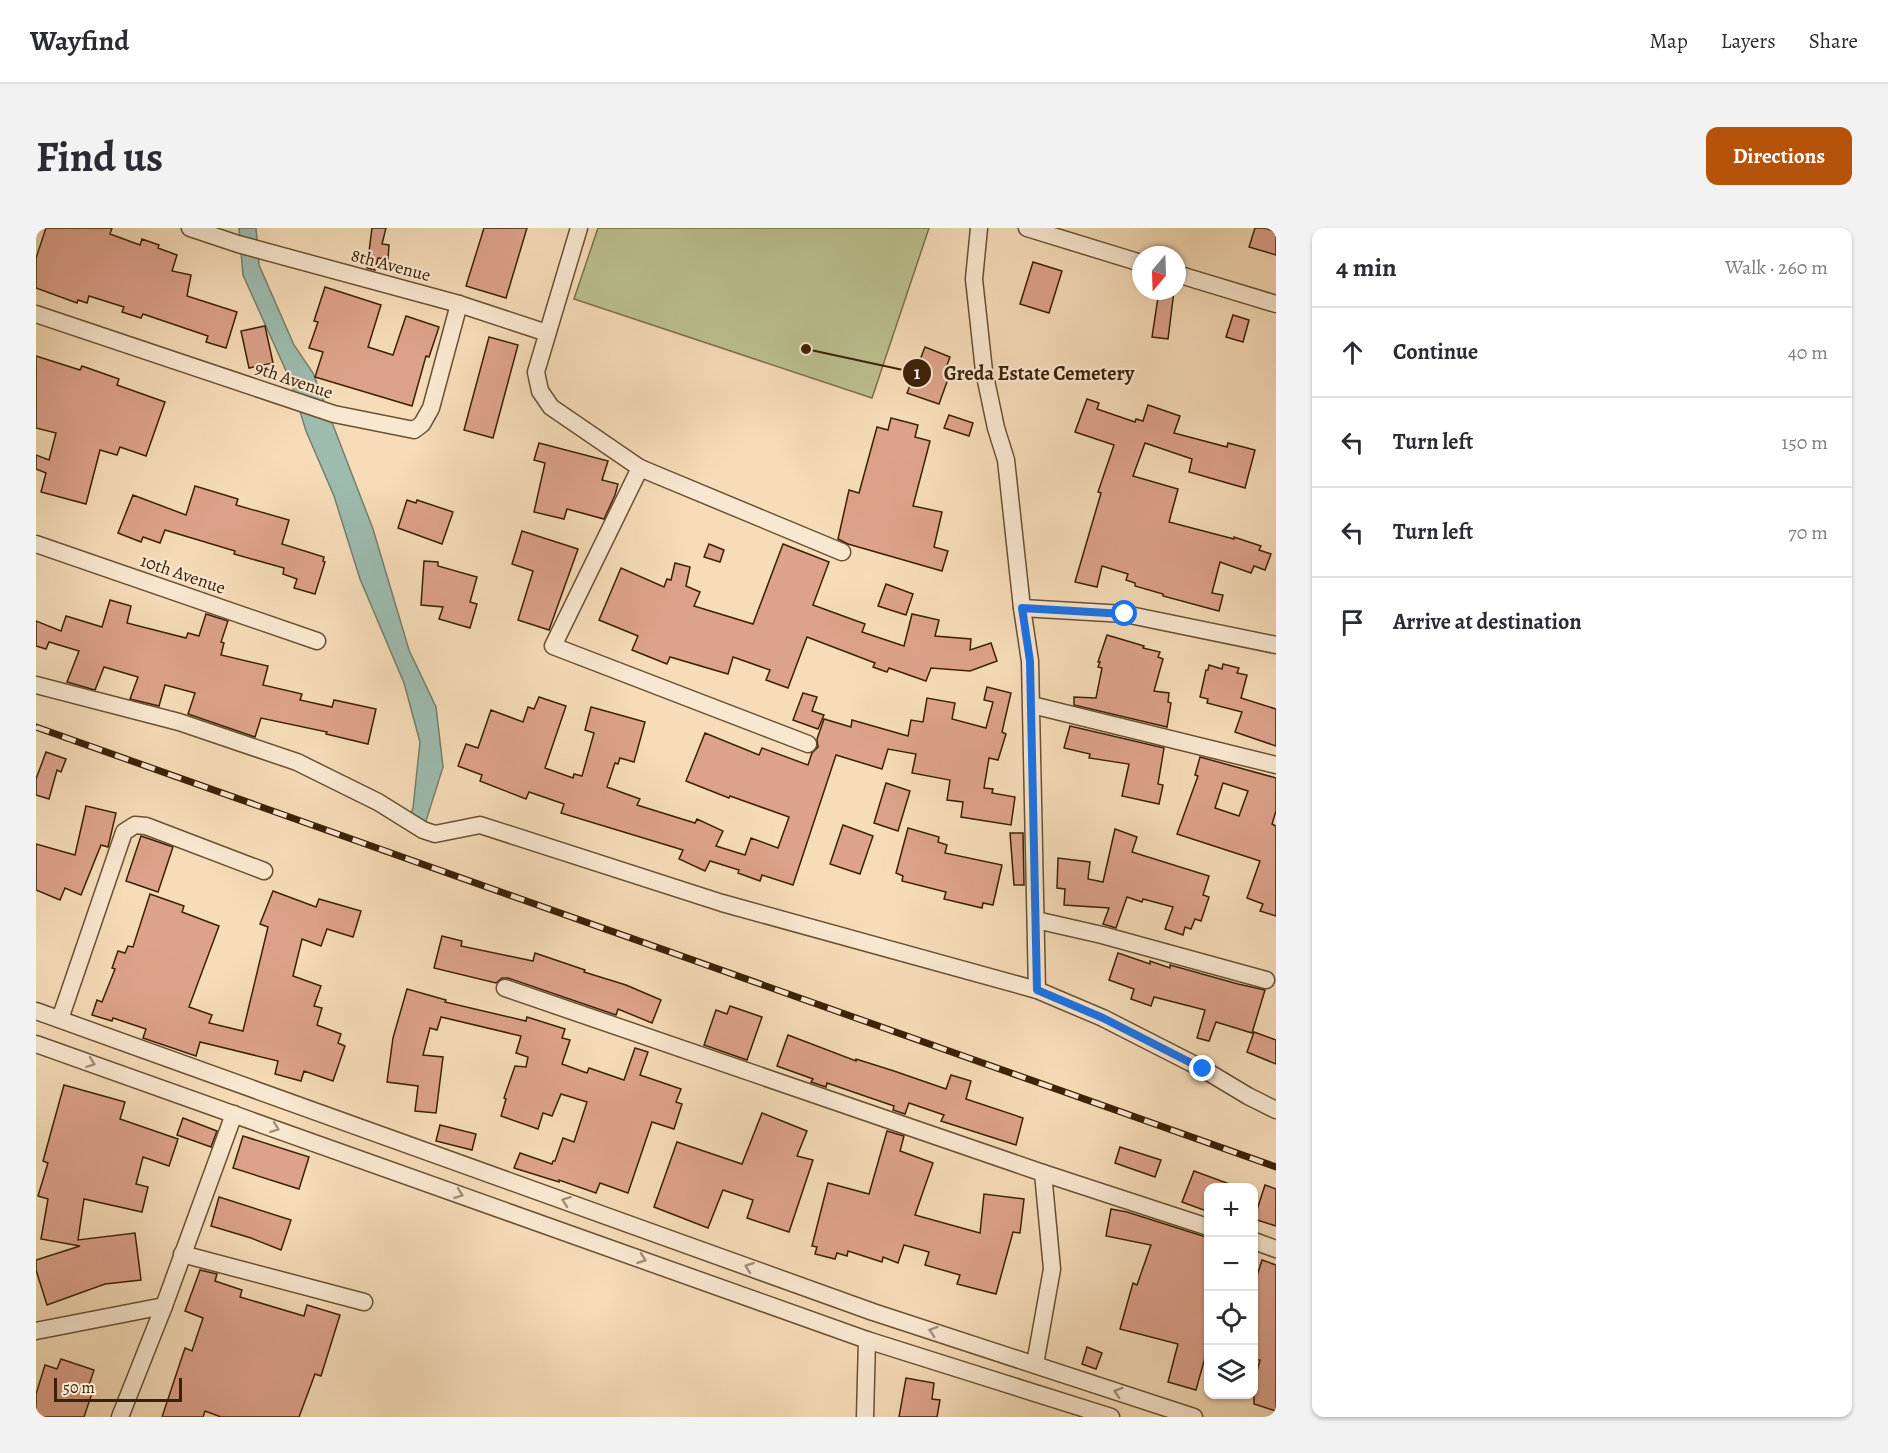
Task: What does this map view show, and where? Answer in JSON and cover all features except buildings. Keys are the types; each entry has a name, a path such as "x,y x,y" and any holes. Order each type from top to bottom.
{"street":[{"name":"8th Avenue","path":"190,228 238,244 459,304 547,333"},
{"path":"579,228 536,372 540,391 551,407 640,468 842,552"},
{"path":"979,228 974,279 984,371 996,428 1006,460 1030,661 1037,990"},
{"path":"1027,228 1132,260"},
{"path":"1186,277 1276,304"},
{"name":"9th Avenue","path":"36,314 334,414 414,430 422,424 431,408 459,304"},
{"path":"640,468 553,646 808,744"},
{"name":"10th Avenue","path":"36,544 317,641"},
{"path":"1022,608 1125,614 1276,645"},
{"path":"36,685 179,722 297,762 378,802 423,830 435,834 480,825 722,903 1037,990 1113,1023 1276,1110"},
{"path":"1032,705 1276,765"},
{"path":"60,1019 124,832 135,825 146,826 264,870"},
{"path":"1036,920 1113,938 1266,980"},
{"path":"505,988 1043,1173 1204,1225"},
{"path":"36,1011 873,1312 1194,1417"},
{"path":"36,1044 867,1340 1103,1416"},
{"path":"120,1417 164,1306 234,1114"},
{"path":"1035,1364 1052,1269 1043,1173"},
{"path":"1258,1242 1276,1249"},
{"path":"182,1254 364,1302"},
{"path":"36,1330 164,1306"},
{"path":"865,1417 867,1340"}],"green space":[{"path":"598,228 929,228 872,398 574,299"}],"shaded area":[{"path":"239,228 256,228 259,265 294,345 313,373 373,529 409,650 436,707 443,767 426,821 409,818 413,808 420,742 404,683 360,579 334,496 306,431 291,382 243,275"}],"railway":[{"path":"36,727 1276,1167"}],"place":[{"name":"Greda Estate Cemetery","path":"806,349"}],"route":[{"path":"1125,614 1022,608 1030,661 1032,705 1037,990 1103,1018 1203,1069"}]}
